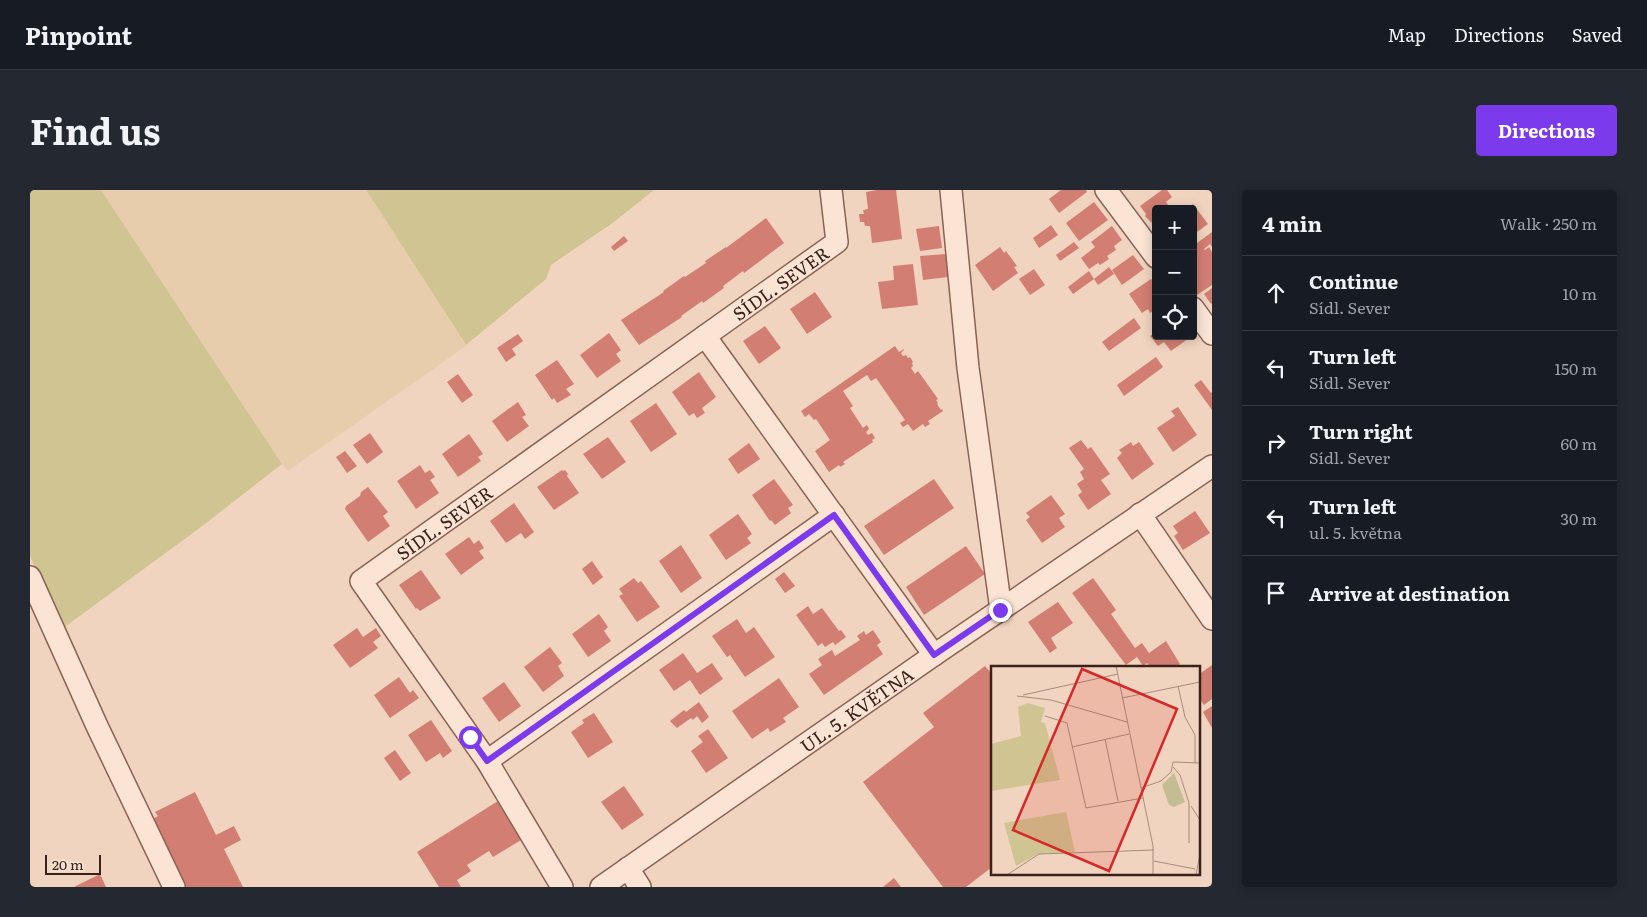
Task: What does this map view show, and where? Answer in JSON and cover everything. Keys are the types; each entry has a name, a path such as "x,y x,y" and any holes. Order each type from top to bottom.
{"street":[{"name":"SÍDL. SEVER","path":"562,887 487,761 361,581 837,242 831,190"},
{"path":"951,190 968,368 1000,610"},
{"path":"1106,190 1152,252"},
{"path":"1197,313 1212,334"},
{"path":"705,336 934,655"},
{"name":"UL. 5. KVĚTNA","path":"601,887 934,655 1212,466"},
{"path":"1140,514 1212,619"},
{"path":"487,761 834,515"},
{"path":"30,577 97,726 174,887"},
{"path":"628,868 640,887"}],"shaded area":[{"path":"30,190 101,190 282,464 201,527 62,629 30,556"},
{"path":"101,190 366,190 466,346 288,471"},
{"path":"366,190 654,190 614,222 551,265 546,279 466,345"}],"building":[{"path":"896,190 902,239 872,243 870,226 865,226 864,222 860,222 859,214 864,214 863,210 868,209 866,192"},
{"path":"1061,190 1086,190 1087,192 1059,213 1049,199"},
{"path":"1162,190 1167,190 1172,197 1166,202 1168,205 1152,205 1152,223 1145,216 1146,214 1140,206"},
{"path":"1094,202 1108,220 1079,241 1066,223"},
{"path":"1197,209 1208,224 1197,232"},
{"path":"766,218 784,243 744,273 743,271 703,303 702,301 682,317 639,345 621,320 706,263 705,261"},
{"path":"1051,225 1058,235 1039,248 1033,238"},
{"path":"939,226 942,248 920,251 916,229"},
{"path":"1112,226 1122,240 1114,246 1116,250 1107,256 1109,259 1089,269 1081,258 1095,247 1091,242"},
{"path":"1212,232 1212,247 1210,244 1204,249 1209,247 1212,252 1212,285 1197,295 1197,250 1197,243"},
{"path":"624,236 628,241 614,251 611,247"},
{"path":"1074,242 1079,248 1060,261 1056,255"},
{"path":"1000,247 1004,253 1006,251 1017,266 1014,267 1018,273 993,291 975,265"},
{"path":"946,254 948,277 923,280 920,256"},
{"path":"1133,255 1144,269 1122,285 1112,270"},
{"path":"913,264 918,305 882,309 878,282 894,280 893,266"},
{"path":"1109,267 1114,274 1098,285 1094,279"},
{"path":"1034,269 1045,285 1030,295 1019,279"},
{"path":"1089,271 1094,279 1073,294 1068,287"},
{"path":"1151,279 1152,312 1150,313 1148,309 1142,313 1129,294"},
{"path":"1212,288 1212,303 1211,304 1204,294"},
{"path":"815,292 832,317 807,334 790,309"},
{"path":"1134,318 1141,328 1109,351 1102,342"},
{"path":"765,326 781,348 759,364 743,341"},
{"path":"609,333 621,350 616,354 621,361 597,378 580,355"},
{"path":"518,334 523,341 512,349 516,355 506,362 497,348"},
{"path":"1153,340 1186,340 1171,351 1164,342 1158,346"},
{"path":"895,346 899,352 904,349 901,353 903,356 910,357 913,362 911,368 915,374 918,371 938,399 936,400 937,404 943,411 928,421 930,424 925,427 923,424 913,431 908,424 903,427 900,423 905,420 876,378 871,381 867,375 843,391 853,406 850,408 863,428 867,425 869,429 866,432 868,435 872,433 875,438 872,440 873,442 843,462 845,464 840,467 839,465 829,472 815,451 830,440 816,419 814,420 809,414 805,417 801,411"},
{"path":"1156,357 1163,367 1124,396 1117,385"},
{"path":"557,360 574,384 566,389 571,395 557,403 554,398 552,400 535,375"},
{"path":"699,372 716,397 702,408 705,413 697,418 694,413 689,416 672,392"},
{"path":"458,374 473,395 462,403 447,382"},
{"path":"1201,380 1212,392 1212,410 1194,385"},
{"path":"518,402 526,415 522,417 529,426 507,442 492,421"},
{"path":"656,403 677,434 651,452 630,421"},
{"path":"1178,407 1197,435 1173,452 1157,428 1175,416 1171,411"},
{"path":"370,433 383,452 367,464 353,445"},
{"path":"469,434 483,454 478,457 481,461 458,477 442,454"},
{"path":"608,437 626,462 602,479 583,454"},
{"path":"1081,440 1088,449 1091,447 1110,474 1101,480 1111,494 1088,510 1078,495 1082,492 1077,484 1084,479 1080,472 1084,469 1069,448"},
{"path":"1131,442 1133,446 1139,442 1154,464 1132,480 1117,458 1122,453 1119,450"},
{"path":"749,443 760,459 738,474 728,459"},
{"path":"345,451 357,466 347,473 336,457"},
{"path":"420,465 425,473 430,470 435,477 430,480 439,493 416,509 397,481"},
{"path":"562,470 565,470 568,474 567,476 579,493 554,510 537,487"},
{"path":"774,479 793,505 788,508 791,513 775,525 770,521 752,495"},
{"path":"934,479 954,508 884,555 864,526"},
{"path":"368,487 388,512 383,516 390,526 368,542 345,509"},
{"path":"1051,495 1065,514 1059,518 1065,527 1042,543 1026,520 1030,517 1026,513"},
{"path":"514,503 534,532 525,539 521,533 506,543 490,521"},
{"path":"1195,511 1210,533 1183,550 1174,536 1178,533 1173,526"},
{"path":"738,514 752,534 747,538 751,543 726,560 709,535"},
{"path":"469,537 474,544 479,540 484,548 479,551 484,558 461,575 445,554"},
{"path":"681,545 702,578 681,593 659,561"},
{"path":"966,546 985,574 924,615 906,587"},
{"path":"592,561 603,577 593,585 582,569"},
{"path":"421,570 441,598 420,611 416,609 399,585"},
{"path":"784,572 795,586 785,593 775,579"},
{"path":"634,578 638,583 641,581 660,607 637,622 619,596 623,594 619,589"},
{"path":"1093,578 1116,610 1111,614 1135,648 1142,643 1149,653 1166,641 1180,664 1177,666 1149,666 1147,663 1143,666 1137,657 1126,665 1072,593"},
{"path":"1058,602 1073,623 1051,638 1057,648 1050,653 1028,622"},
{"path":"808,606 813,614 822,608 839,631 841,630 846,637 835,645 833,642 825,647 822,643 818,646 796,615"},
{"path":"599,614 608,627 604,631 611,641 588,657 572,634"},
{"path":"737,619 746,633 754,627 775,657 745,677 730,655 727,657 712,636"},
{"path":"357,628 363,637 376,628 381,636 373,642 378,648 350,668 333,645"},
{"path":"873,630 881,642 877,645 883,654 824,695 809,674 822,665 818,659 832,650 835,656 860,640 857,636 864,631 866,635"},
{"path":"550,647 562,663 558,666 564,676 543,692 524,667"},
{"path":"683,653 697,673 712,663 723,679 700,695 690,680 674,691 659,670"},
{"path":"1212,665 1212,699 1204,705 1200,700 1200,674"},
{"path":"985,666 991,673 991,868 966,887 943,887 863,782 934,727 923,713"},
{"path":"399,677 410,693 413,690 419,698 390,718 374,695"},
{"path":"779,678 799,707 783,718 786,722 770,732 768,728 752,739 732,711"},
{"path":"504,682 521,706 499,722 482,698"},
{"path":"699,702 709,717 702,723 697,716 677,728 670,721 684,710 686,712"},
{"path":"1212,706 1212,728 1203,712"},
{"path":"594,713 613,742 588,758 571,732 584,723 582,720"},
{"path":"431,720 452,751 443,758 440,753 426,762 408,735"},
{"path":"708,729 728,758 706,773 691,751 703,742 698,736"},
{"path":"395,750 411,773 400,781 384,758"},
{"path":"624,786 644,815 622,830 601,802"},
{"path":"195,792 216,835 234,826 241,840 224,849 243,887 181,887 149,821 158,816 155,812"},
{"path":"498,801 521,840 493,857 489,851 467,865 471,871 457,880 461,887 439,887 417,852"},
{"path":"100,874 106,887 74,887"},
{"path":"894,878 901,887 883,887"}],"route":[{"path":"470,737 487,761 834,515 917,634 934,655 1000,610"}]}
